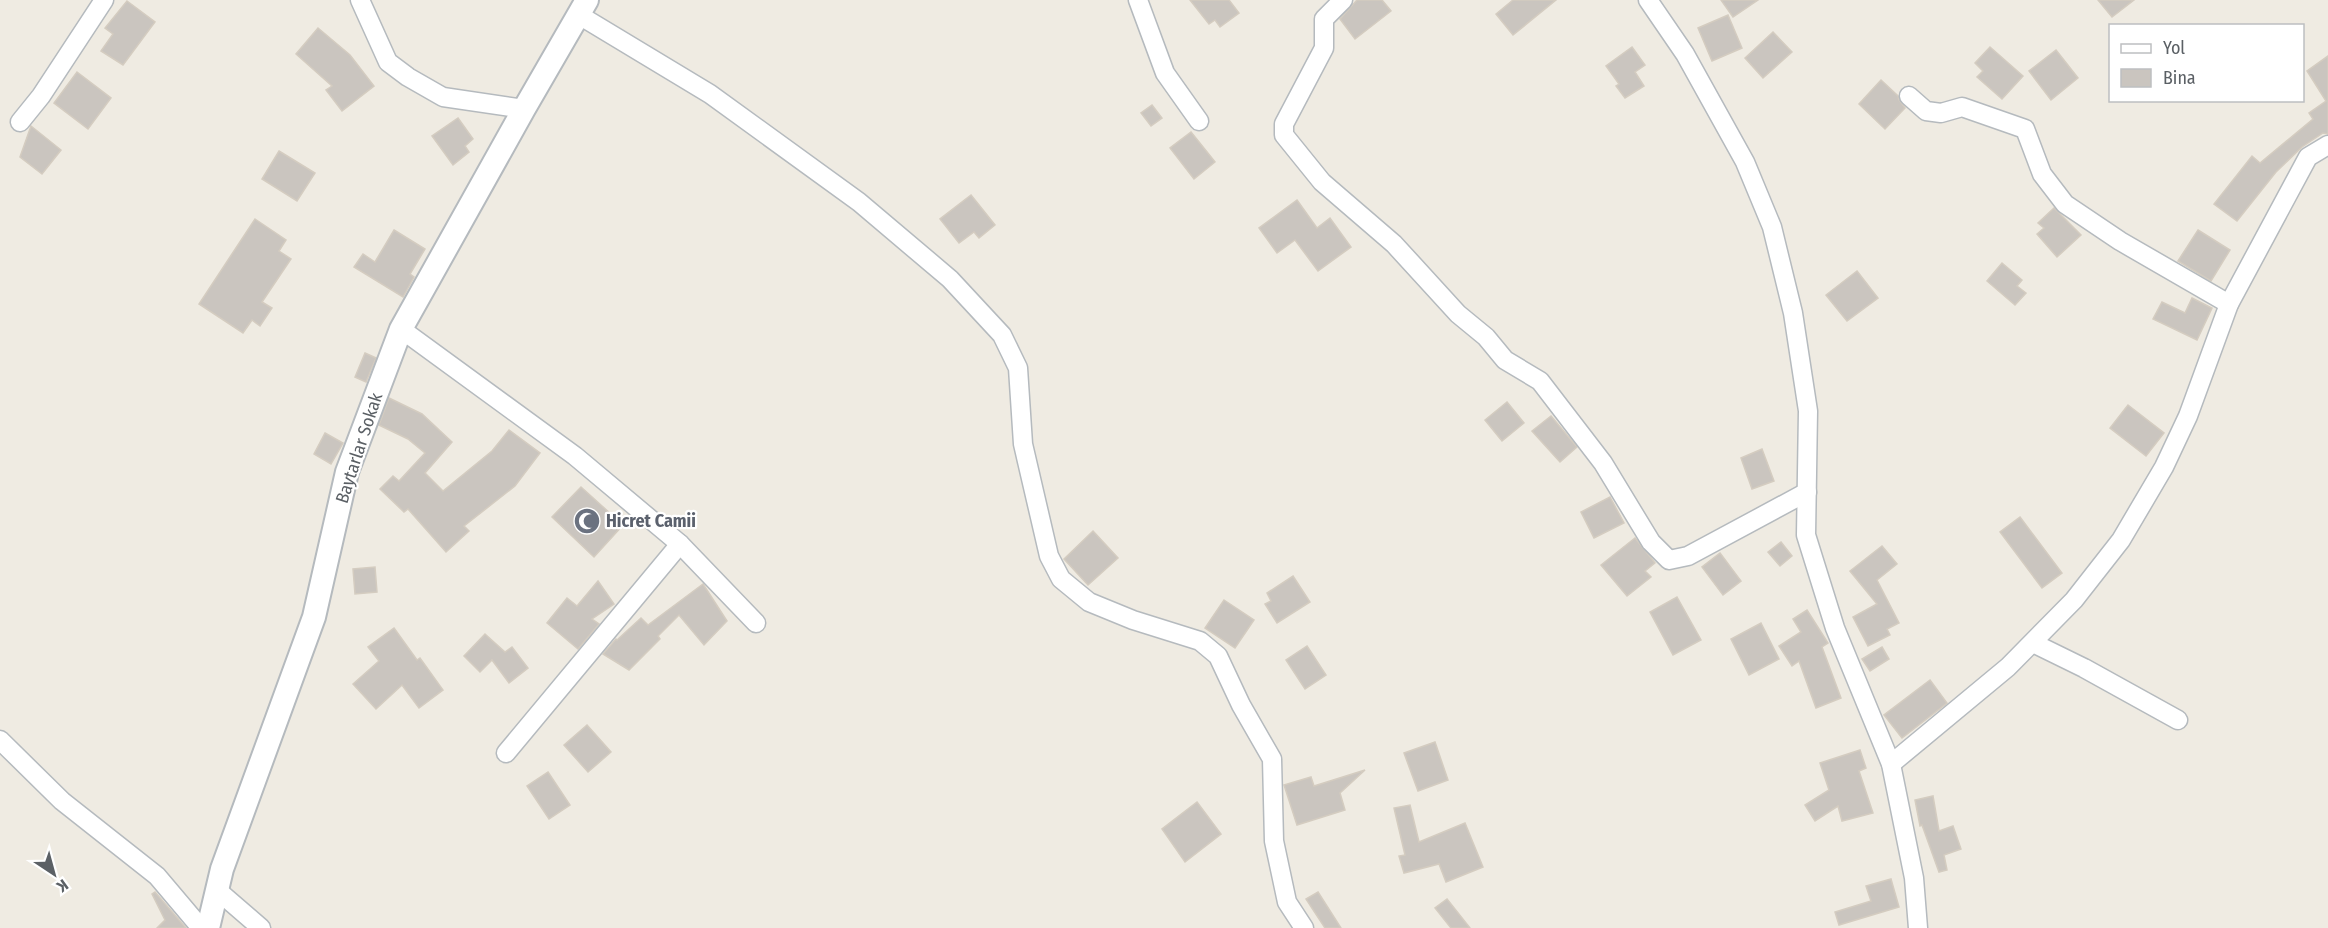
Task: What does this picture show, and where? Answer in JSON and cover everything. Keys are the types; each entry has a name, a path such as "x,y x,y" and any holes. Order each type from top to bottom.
{"street":[{"path":"20,123 41,96 104,0"},
{"path":"360,0 388,62 408,77 443,97 524,109"},
{"path":"1138,0 1165,73 1199,121"},
{"path":"1343,0 1324,19 1324,48 1284,124 1284,135 1322,182 1394,244 1458,314 1486,337 1504,360 1540,381 1603,462 1651,542 1669,560 1688,556 1806,492"},
{"path":"1647,0 1684,54 1745,162 1772,227 1793,313 1808,411 1806,535 1835,628 1891,764 1914,878 1918,928"},
{"path":"583,7 710,94 859,202 950,279 1002,335 1018,368 1023,444 1049,556 1061,579 1089,602 1133,620 1200,641 1218,656 1241,705 1272,759 1274,841 1287,902 1304,928"},
{"name":"Baytarlar Sokak","path":"208,928 222,869 314,617 347,472 401,329 583,7"},
{"path":"1909,96 1926,111 1941,113 1962,107 2025,129 2042,174 2065,204 2120,241 2229,304"},
{"path":"1891,764 2008,667 2033,643 2074,600 2121,540 2164,467 2188,416 2229,304 2308,157 2328,145"},
{"path":"401,329 575,456 680,544 756,623"},
{"path":"506,753 680,544"},
{"path":"2033,643 2084,668 2178,720"},
{"path":"0,740 62,801 157,876 201,928"},
{"path":"217,890 261,928"}],"building":[{"path":"1190,0 1229,0 1239,13 1220,27 1215,20 1209,24"},
{"path":"1357,0 1382,0 1391,11 1355,39 1340,19"},
{"path":"1513,0 1556,0 1513,35 1496,14"},
{"path":"1721,0 1758,0 1733,17"},
{"path":"2098,0 2134,0 2112,17"},
{"path":"127,1 155,22 123,65 101,51 113,34 105,28"},
{"path":"1728,15 1742,48 1712,61 1698,28"},
{"path":"318,28 350,55 374,86 342,111 326,90 332,86 296,54"},
{"path":"1773,32 1792,52 1763,78 1745,58"},
{"path":"1632,47 1645,65 1635,72 1644,86 1625,98 1616,86 1619,84 1606,66"},
{"path":"1990,47 2023,76 2002,99 1977,77 1983,71 1975,63"},
{"path":"2056,50 2078,78 2051,100 2029,71"},
{"path":"2328,56 2328,134 2323,133 2302,147 2276,172 2237,221 2214,204 2252,156 2260,163 2313,119 2309,113 2326,101 2307,71"},
{"path":"77,72 111,98 88,129 54,103"},
{"path":"1881,80 1898,96 1905,108 1885,129 1859,104"},
{"path":"1152,105 1162,118 1151,126 1141,113"},
{"path":"458,118 473,139 465,146 469,152 453,165 432,136"},
{"path":"31,126 61,150 42,174 20,157"},
{"path":"1191,132 1215,162 1194,179 1170,148"},
{"path":"279,151 315,173 297,201 262,179"},
{"path":"971,195 995,225 979,238 974,232 959,243 940,219"},
{"path":"1297,200 1317,228 1330,218 1351,247 1318,271 1295,240 1277,253 1259,228"},
{"path":"2054,208 2081,235 2057,257 2037,234 2044,228 2038,223"},
{"path":"255,219 286,240 279,251 291,259 262,302 272,308 260,326 252,320 243,333 199,304"},
{"path":"394,230 425,249 410,274 414,277 403,297 354,267 363,254 375,262"},
{"path":"2198,230 2230,250 2211,281 2178,261"},
{"path":"2002,263 2022,280 2017,286 2026,293 2015,305 1987,281"},
{"path":"1857,271 1878,298 1847,321 1826,295"},
{"path":"2192,298 2212,308 2197,340 2153,319 2162,302 2185,313"},
{"path":"365,353 376,358 366,382 355,377"},
{"path":"389,398 422,414 452,442 425,473 443,491 492,451 509,430 540,453 515,486 464,526 469,531 446,552 408,509 404,512 380,489 393,476 399,481 425,453 408,439 379,425"},
{"path":"1507,402 1524,423 1502,441 1485,420"},
{"path":"2128,405 2164,433 2146,456 2110,428"},
{"path":"1551,416 1577,447 1560,462 1532,431"},
{"path":"325,433 343,443 331,464 314,454"},
{"path":"1762,449 1774,481 1752,489 1741,458"},
{"name":"Hicret Camii","path":"581,487 623,525 594,557 552,517"},
{"path":"1610,497 1624,523 1594,538 1581,512"},
{"path":"2020,517 2062,573 2042,588 2000,532"},
{"path":"1093,531 1118,558 1088,585 1064,559"},
{"path":"1635,538 1655,563 1645,571 1651,577 1627,596 1601,565"},
{"path":"1781,542 1792,556 1780,566 1768,552"},
{"path":"1882,546 1897,564 1877,580 1899,623 1887,629 1890,635 1868,646 1853,617 1877,604 1850,571"},
{"path":"1720,553 1741,581 1723,595 1702,567"},
{"path":"375,567 377,592 355,594 353,569"},
{"path":"1293,576 1310,602 1277,623 1265,604 1271,601 1267,593"},
{"path":"598,581 614,604 592,619 599,624 578,649 547,623 567,598 577,606"},
{"path":"703,584 727,621 704,645 679,615 658,636 660,639 629,670 603,654 616,639 641,618 648,625"},
{"path":"1677,597 1701,640 1673,655 1650,612"},
{"path":"1224,600 1254,620 1235,648 1205,628"},
{"path":"1807,610 1828,643 1822,647 1841,698 1816,708 1799,661 1792,666 1779,646 1801,632 1793,619"},
{"path":"1761,623 1779,659 1749,675 1731,639"},
{"path":"394,628 443,690 419,708 402,685 376,709 353,684 379,661 368,647"},
{"path":"485,634 505,652 512,647 528,668 509,683 492,660 480,672 464,656"},
{"path":"1307,646 1326,675 1305,689 1286,660"},
{"path":"1882,647 1889,659 1870,671 1862,659"},
{"path":"1930,680 1947,703 1902,738 1884,715"},
{"path":"587,725 611,752 588,772 564,745"},
{"path":"1435,742 1448,780 1418,791 1404,753"},
{"path":"1860,750 1866,768 1859,771 1873,813 1842,821 1838,806 1815,821 1805,805 1829,790 1820,763"},
{"path":"1365,770 1340,793 1345,810 1297,825 1284,785 1311,777 1314,786"},
{"path":"548,772 570,805 549,819 527,786"},
{"path":"1933,796 1939,831 1953,826 1961,849 1944,855 1947,870 1939,872 1922,825 1920,826 1915,800"},
{"path":"1197,802 1221,834 1185,862 1162,829"},
{"path":"1410,805 1419,842 1465,823 1483,867 1446,882 1439,864 1404,873 1399,856 1405,855 1394,808"},
{"path":"1891,879 1899,907 1839,925 1835,912 1871,901 1866,886"},
{"path":"155,892 186,928 157,928 165,920 152,894"},
{"path":"1318,892 1341,928 1325,928 1306,899"},
{"path":"1447,899 1470,928 1451,928 1435,908"}],"place":[{"name":"Hicret Camii","path":"587,521"}]}
